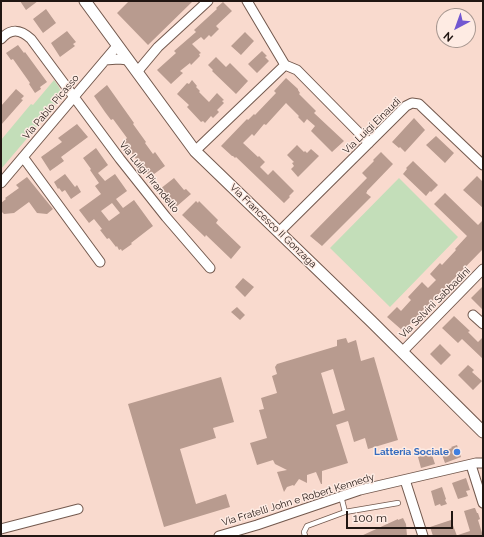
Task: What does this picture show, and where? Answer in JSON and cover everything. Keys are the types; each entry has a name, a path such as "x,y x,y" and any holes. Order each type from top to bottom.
{"street":[{"name":"Via Francesco II Gonzaga","path":"85,1 195,151 483,432"},
{"path":"137,72 158,47 208,1"},
{"path":"247,1 285,64 297,70 368,143"},
{"name":"Via Luigi Pirandello","path":"1,39 7,34 17,31 22,32 31,39 129,171 210,268"},
{"name":"Via Pablo Picasso","path":"1,183 117,46"},
{"path":"105,60 128,60"},
{"path":"195,151 285,64"},
{"name":"Via Luigi Einaudi","path":"279,232 406,106 412,103 419,104 483,165"},
{"path":"23,157 100,262"},
{"name":"Via Selvini Sabbadini","path":"402,352 483,269"},
{"path":"473,315 483,324"},
{"path":"478,463 483,503"},
{"name":"Via Fratelli John e Robert Kennedy","path":"219,536 360,490 478,463"},
{"path":"405,480 423,536"},
{"path":"1,529 78,509"}],"lane":[{"path":"341,496 345,512"},
{"path":"305,536 304,532 307,526 345,512 398,503"}],"green space":[{"path":"54,80 61,92 58,102 1,169 1,140 31,104 33,105"},
{"path":"399,178 458,237 390,307 330,248"}],"building":[{"path":"20,1 38,1 26,10"},
{"path":"129,1 193,1 148,45 117,13"},
{"path":"223,2 232,11 216,26 219,29 211,37 209,35 204,40 201,37 192,44 201,53 199,54 200,56 191,65 190,63 180,71 183,73 171,84 157,70 176,53 174,51 196,32 194,30"},
{"path":"46,9 56,23 43,33 33,19"},
{"path":"67,31 76,42 73,44 75,46 60,57 51,43"},
{"path":"245,32 254,41 241,55 231,46"},
{"path":"18,45 47,82 35,93 29,84 30,83 13,59 11,60 6,53"},
{"path":"262,51 267,56 265,57 269,61 257,73 248,64"},
{"path":"216,57 226,67 230,63 248,81 236,94 212,71 213,70 208,65"},
{"path":"286,78 298,89 299,94 316,111 314,113 344,141 332,152 311,131 315,126 307,119 304,123 286,103 266,125 264,124 254,136 252,134 243,143 265,162 260,167 268,175 273,170 294,191 284,203 236,157 235,158 232,156 221,146 247,119 248,120 254,114 255,115 276,93 274,91"},
{"path":"192,80 200,91 199,92 209,102 217,93 224,100 222,101 224,103 217,110 219,112 213,118 211,116 205,123 203,121 201,122 187,107 189,105 177,94 187,83 189,84"},
{"path":"107,85 134,123 133,124 146,142 145,143 153,154 155,152 165,166 150,177 123,142 127,138 113,119 111,120 94,96"},
{"path":"16,89 24,96 21,99 23,100 1,125 1,106"},
{"path":"414,118 425,130 405,152 392,142"},
{"path":"77,124 88,137 61,157 64,161 50,171 41,157 62,142 58,138"},
{"path":"436,136 454,153 445,163 426,145"},
{"path":"297,145 304,152 305,151 307,153 311,149 319,156 298,177 291,169 294,166 292,163 294,162 287,155"},
{"path":"96,148 108,165 98,173 105,181 115,174 127,191 116,199 123,208 134,200 153,226 122,251 121,249 119,250 117,246 116,247 109,238 107,239 100,230 102,229 94,219 89,223 79,210 101,194 95,186 99,183 83,158","holes":["112,203 120,213 109,221 101,211"]},
{"path":"381,152 393,164 367,191 366,193 371,197 322,246 310,236 367,178 362,173"},
{"path":"413,161 438,185 426,196 403,174 407,169 406,168"},
{"path":"65,174 75,187 77,185 81,192 71,199 65,190 62,192 59,188 58,189 54,182"},
{"path":"477,176 483,182 483,208 463,190"},
{"path":"27,177 53,209 47,214 37,213 29,202 14,213 4,214 1,211 1,203 6,199 5,198 19,188 16,185"},
{"path":"174,178 184,190 186,189 191,194 176,207 160,189"},
{"path":"445,193 478,225 483,220 483,249 403,331 387,317 397,307 401,311 411,300 408,297 422,282 428,288 436,280 430,274 440,263 442,265 467,236 434,204"},
{"path":"196,201 198,203 199,201 218,220 216,223 241,247 231,259 182,215"},
{"path":"243,278 254,287 245,297 235,287"},
{"path":"483,286 483,310 471,298"},
{"path":"237,307 245,315 240,320 231,312"},
{"path":"454,316 470,331 468,332 478,342 483,337 483,359 462,339 458,343 442,328"},
{"path":"346,338 348,343 356,340 361,361 374,357 398,440 368,449 365,438 354,442 348,421 336,425 348,463 322,471 322,484 316,472 307,475 307,483 299,479 294,486 287,487 284,492 277,472 287,470 275,464 273,460 257,465 250,443 267,438 259,410 264,409 261,398 277,393 272,376 277,374 275,367 277,364 337,346 337,340","holes":["333,369 345,410 333,414 321,373"]},
{"path":"440,344 451,355 441,365 430,354"},
{"path":"468,365 474,370 472,372 482,381 473,390 458,375"},
{"path":"221,377 234,422 213,428 216,438 180,449 196,504 226,494 230,507 164,527 128,404"},
{"path":"457,445 461,457 445,463 441,452"},
{"path":"428,454 429,456 432,455 435,464 421,468 418,457"},
{"path":"466,478 470,490 466,491 468,496 458,499 452,483"},
{"path":"442,487 447,504 435,506 431,491"},
{"path":"475,508 480,519 478,520 483,536 458,536 470,531 464,511"},
{"path":"403,518 406,524 407,536 361,536 398,519"},
{"path":"451,520 457,536 433,536 430,527"}],"place":[{"name":"Latteria Sociale","path":"457,452"}]}
